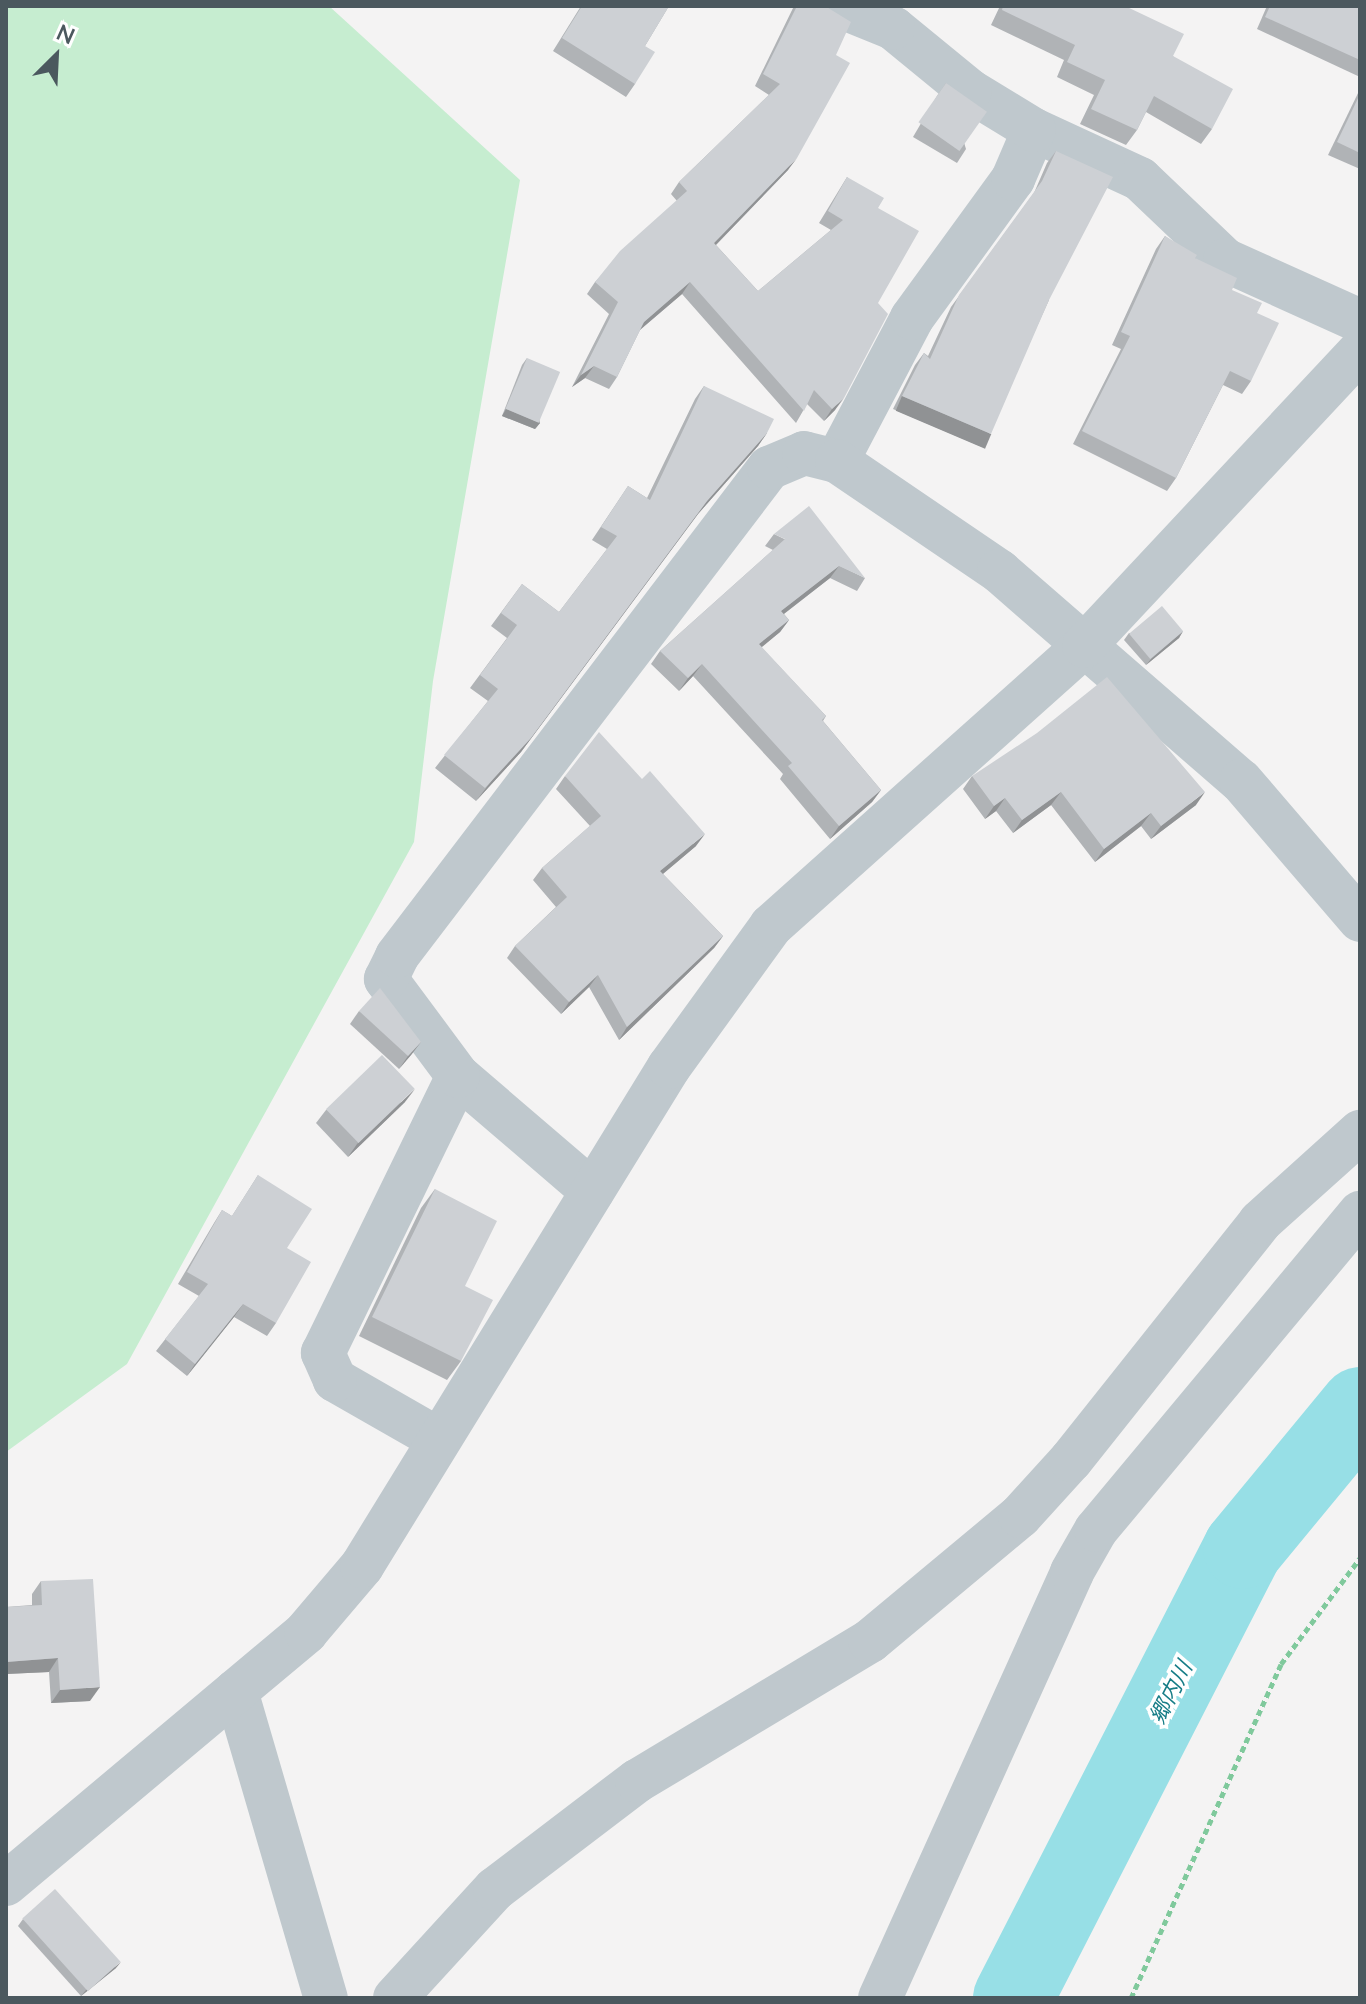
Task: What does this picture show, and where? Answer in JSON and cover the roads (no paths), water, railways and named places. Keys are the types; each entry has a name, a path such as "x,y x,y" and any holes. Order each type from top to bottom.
{"street":[{"path":"839,6 893,28 970,91 1034,130 1140,179 1225,260 1360,321"},
{"path":"837,461 912,318 1013,179 1034,130"},
{"path":"6,1884 306,1632 362,1566 592,1191 720,990 771,926 1084,646 1360,351"},
{"path":"592,1191 458,1076 386,979 397,956 769,468 804,453 837,461 999,571 1241,781 1360,920"},
{"path":"438,1439 335,1380 323,1353 458,1076"},
{"path":"395,1998 495,1889 637,1781 870,1641 1020,1516 1260,1222 1360,1132"},
{"path":"880,1998 1072,1572 1096,1530 1360,1213"},
{"path":"236,1691 326,1998"}],"waterway":[{"name":"郷内川","path":"1013,1998 1243,1549 1360,1407"}]}
